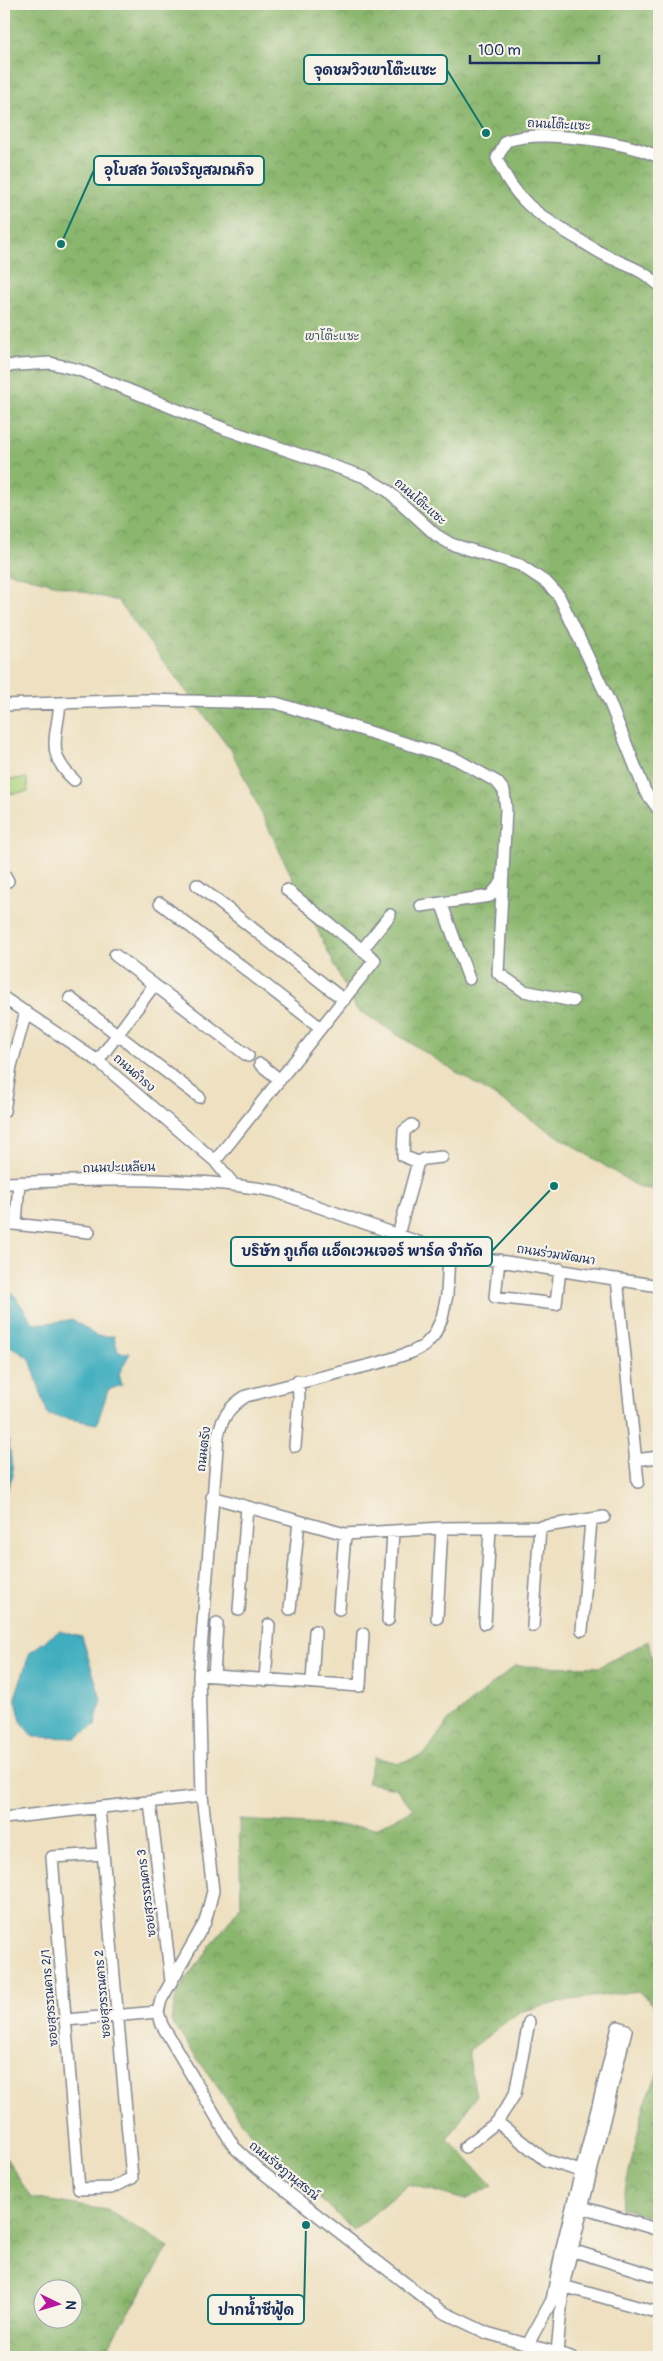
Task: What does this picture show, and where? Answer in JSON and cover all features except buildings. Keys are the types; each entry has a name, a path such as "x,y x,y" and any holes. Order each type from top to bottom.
{"street":[{"name":"ถนนโต๊ะแซะ","path":"659,157 648,152 605,142 562,137 519,137 506,141 501,147 497,158 503,172 527,206 554,225 608,257 646,273 659,285"},
{"name":"ถนนโต๊ะแซะ","path":"4,366 50,363 80,370 225,429 365,478 388,490 436,535 452,544 520,565 547,583 559,596 609,701 645,791 659,810"},
{"path":"4,705 143,700 276,703 456,759 496,782 504,791 506,809 498,973 524,991 572,1000"},
{"path":"60,703 56,753 60,767 74,780"},
{"path":"421,906 442,905 490,896 501,883"},
{"path":"197,884 344,1000"},
{"path":"215,1161 375,960 287,890"},
{"path":"160,903 321,1028"},
{"path":"442,905 469,979"},
{"path":"362,950 390,915"},
{"path":"115,955 248,1056"},
{"path":"98,1061 154,985"},
{"name":"ถนนดำรง","path":"4,998 98,1061 215,1161 234,1185"},
{"path":"70,998 199,1097"},
{"path":"4,1111 11,1066 26,1012"},
{"path":"260,1064 280,1080"},
{"path":"412,1125 404,1130 402,1150 403,1156 418,1162"},
{"path":"398,1235 418,1162 424,1159 442,1157"},
{"name":"ถนนปะเหลียน","path":"4,1183 172,1181 234,1185"},
{"path":"16,1223 19,1182"},
{"path":"234,1185 274,1192 449,1253"},
{"path":"4,1223 89,1232"},
{"name":"ถนนร่วมพัฒนา","path":"449,1253 659,1286"},
{"name":"ถนนตรัง","path":"202,1796 200,1675 218,1436 226,1413 246,1396 298,1381 382,1362 424,1346 434,1335 442,1318 447,1295 449,1253"},
{"path":"499,1260 494,1297 556,1304 560,1269"},
{"path":"617,1279 638,1482"},
{"path":"295,1446 299,1395 298,1381"},
{"path":"635,1460 659,1457"},
{"path":"212,1497 345,1534 442,1528 540,1527 604,1517"},
{"path":"239,1610 247,1507"},
{"path":"582,1630 591,1520"},
{"path":"290,1609 298,1521"},
{"path":"533,1626 540,1527"},
{"path":"437,1618 442,1528"},
{"path":"485,1623 490,1528"},
{"path":"388,1620 393,1531"},
{"path":"339,1609 345,1534"},
{"path":"214,1676 217,1623"},
{"path":"265,1680 269,1625"},
{"path":"312,1683 315,1631"},
{"path":"200,1675 360,1686 364,1634"},
{"path":"4,1818 202,1796 212,1875 212,1901 202,1927 161,2000 158,2012 66,2020"},
{"name":"ซอยสุวรรณคาร 3","path":"150,1802 171,1981"},
{"name":"ซอยสุวรรณคาร 2","path":"79,2189 111,2188 132,2178 99,1808"},
{"name":"ซอยสุวรรณคาร 2/1","path":"79,2189 52,1857 103,1854"},
{"name":"ถนนรัษฎานุสรณ์","path":"158,2012 162,2025 234,2147 258,2169 441,2311 487,2333 571,2357"},
{"path":"465,2147 497,2122 515,2094 529,2022"},
{"path":"528,2344 552,2300 586,2173 626,2030 618,2027 586,2173 582,2207 563,2286 557,2354"},
{"path":"497,2122 545,2160 586,2173"},
{"path":"582,2207 659,2230"},
{"path":"571,2250 659,2277"},
{"path":"563,2286 659,2313"}],"green space":[{"name":"เขาโต๊ะแซะ","path":"4,4 659,4 659,1190 640,1188 355,1008 232,752 118,601 4,571"},
{"path":"27,778 28,792 4,794 4,780"},
{"path":"648,1641 659,1689 659,2010 638,1991 570,2000 519,2012 468,2051 476,2096 448,2139 493,2186 465,2200 409,2184 354,2230 254,2139 171,2021 177,1992 241,1905 239,1820 376,1828 413,1809 396,1788 367,1783 374,1757 399,1763 424,1755 448,1721 515,1666 599,1667"},
{"path":"659,2069 659,2220 621,2208 644,2106"},
{"path":"4,2158 7,2159 31,2198 107,2210 169,2247 102,2357 4,2357"}],"water":[{"path":"4,1292 13,1293 34,1324 74,1320 96,1336 114,1336 118,1352 130,1353 119,1374 122,1385 108,1390 97,1424 48,1415 30,1359 4,1342"},
{"path":"4,1414 6,1417 13,1475 4,1497"},
{"path":"59,1631 82,1637 101,1699 95,1725 76,1738 33,1737 21,1721 15,1697 30,1652"}],"place":[{"name":"จุดชมวิวเขาโต๊ะแซะ","path":"486,133"},
{"name":"อุโบสถ วัดเจริญสมณกิจ","path":"61,244"},
{"name":"บริษัท ภูเก็ต แอ็ดเวนเจอร์ พาร์ค จำกัด","path":"554,1186"},
{"name":"ปากน้ำซีฟู้ด","path":"306,2225"}]}
